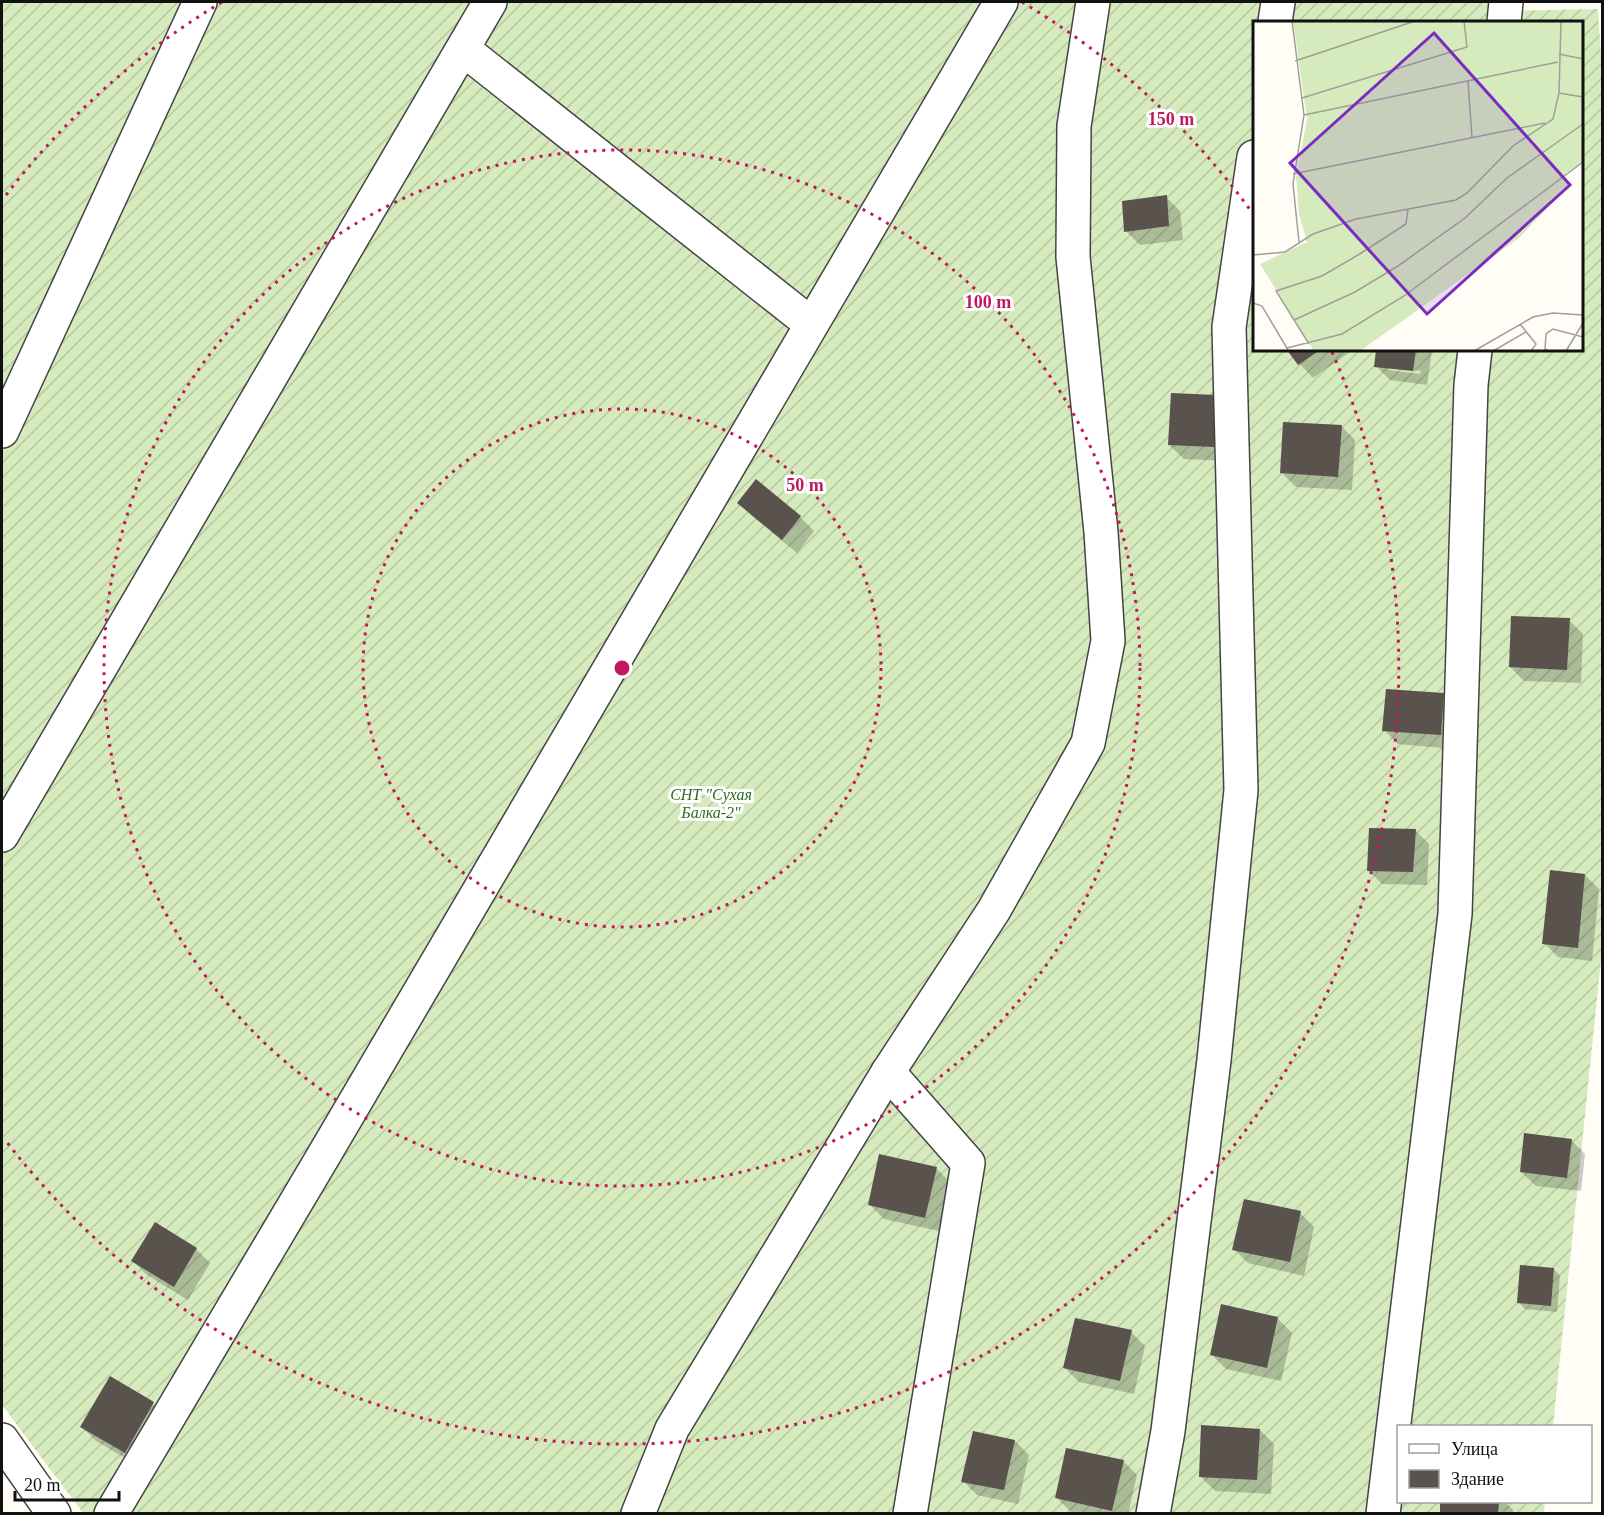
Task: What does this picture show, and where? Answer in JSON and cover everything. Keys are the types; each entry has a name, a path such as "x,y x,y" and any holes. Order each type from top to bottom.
{"lane":[{"path":"2,431 200,2"},
{"path":"2,835 490,2"},
{"path":"111,1514 1000,2"},
{"path":"638,1514 672,1429 888,1072 994,910 1089,743 1108,640 1101,532 1073,257 1074,126 1093,2"},
{"path":"1275,21 1278,2"},
{"path":"1504,21 1506,2"},
{"path":"463,49 811,324"},
{"path":"1153,1514 1168,1431 1214,1060 1241,790 1229,327 1253,164"},
{"path":"1383,1514 1455,914 1471,397 1475,351"},
{"path":"888,1072 968,1163 910,1514"},
{"path":"2,1440 54,1514"}],"green space":[{"name":"СНТ \"Сухая Балка-2\"","path":"2,2 1506,2 1505,11 1598,9 1602,71 1602,950 1553,1425 1397,1425 1397,1503 1545,1503 1544,1513 83,1513 2,1405"}],"building":[{"path":"1167,195 1169,226 1124,232 1122,201"},
{"path":"1288,351 1319,351 1298,365"},
{"path":"1376,351 1416,351 1413,371 1374,367"},
{"path":"1171,393 1216,395 1214,447 1168,445"},
{"path":"1283,422 1342,425 1338,477 1280,473"},
{"path":"756,479 801,516 782,540 737,503"},
{"path":"1511,616 1570,618 1567,670 1509,667"},
{"path":"1386,689 1444,693 1441,735 1382,731"},
{"path":"1369,828 1416,829 1413,872 1367,871"},
{"path":"1550,870 1585,874 1578,948 1542,944"},
{"path":"1524,1133 1572,1139 1567,1178 1520,1172"},
{"path":"879,1154 937,1167 925,1218 868,1205"},
{"path":"1244,1199 1301,1211 1290,1262 1232,1250"},
{"path":"155,1222 197,1248 174,1287 131,1261"},
{"path":"1520,1265 1554,1268 1551,1306 1517,1303"},
{"path":"1221,1304 1278,1317 1267,1368 1210,1355"},
{"path":"1075,1318 1132,1330 1120,1381 1063,1368"},
{"path":"110,1376 154,1402 125,1453 80,1427"},
{"path":"1201,1425 1260,1429 1257,1480 1199,1477"},
{"path":"973,1431 1015,1440 1004,1490 961,1482"},
{"path":"1066,1448 1124,1460 1112,1511 1055,1498"},
{"path":"1440,1503 1499,1503 1498,1514 1440,1514"}]}
